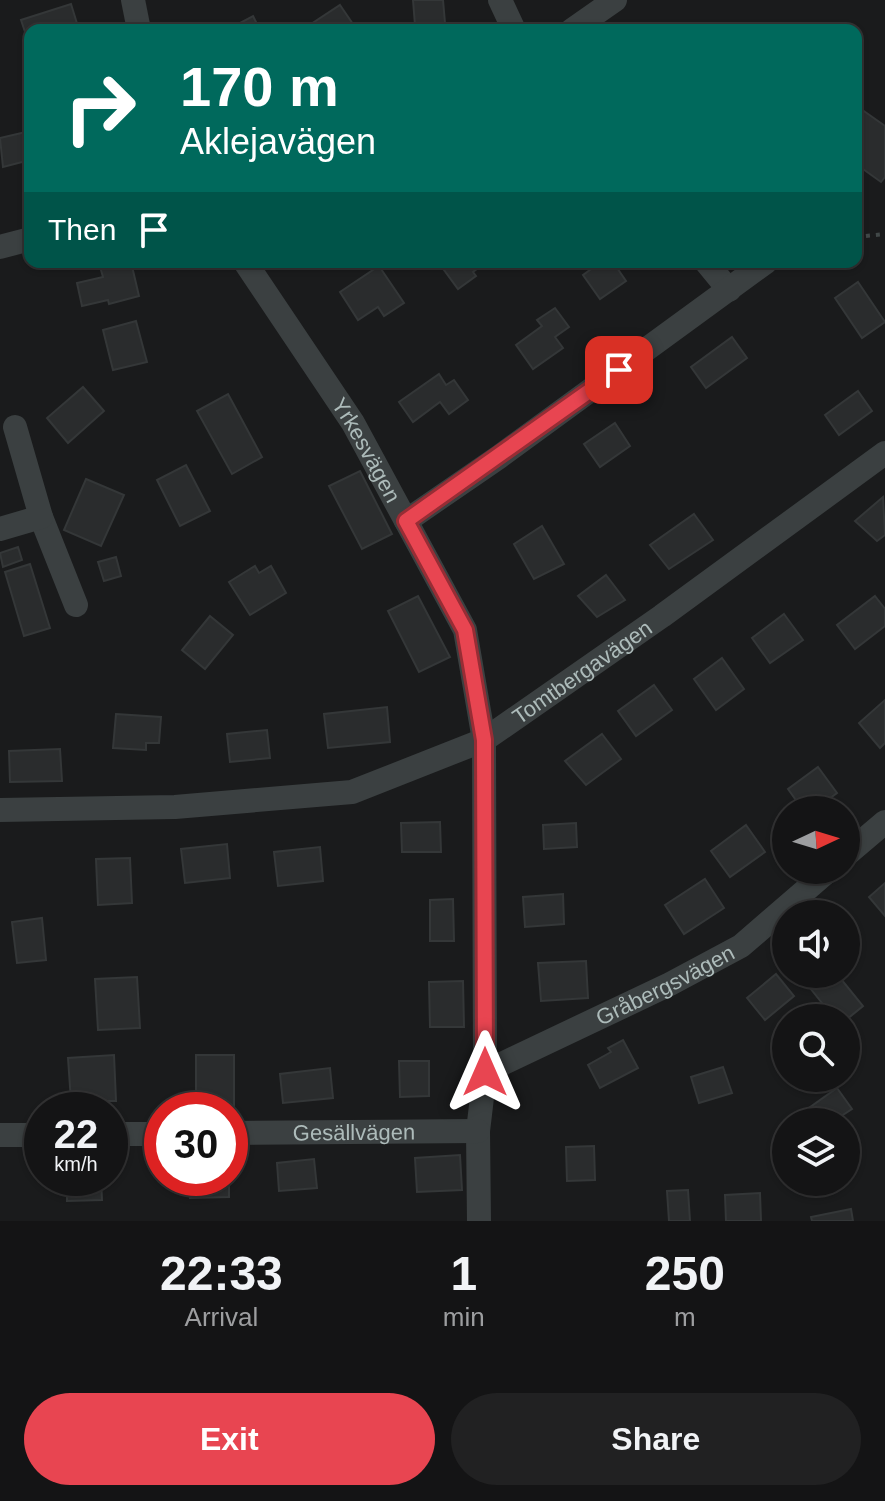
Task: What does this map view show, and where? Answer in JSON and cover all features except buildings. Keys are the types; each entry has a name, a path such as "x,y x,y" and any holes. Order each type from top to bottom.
{"street":[{"path":"133,0 138,24"},
{"path":"500,0 511,24"},
{"path":"581,24 615,0"},
{"path":"0,247 24,241"},
{"name":"Yrkesvägen","path":"249,268 353,423 465,630 484,740 485,1072 478,1131 479,1221"},
{"path":"711,268 729,290"},
{"path":"406,521 758,268"},
{"path":"15,427 41,517 76,605"},
{"name":"Tomtbergavägen","path":"0,810 175,807 352,792 484,740 662,616 885,453"},
{"path":"0,529 41,517"},
{"path":"860,843 885,822"},
{"name":"Gråbergsvägen","path":"485,1072 670,984 741,946 813,884"},
{"name":"Gesällvägen","path":"248,1133 478,1131"},
{"path":"0,1135 24,1135"}],"path":[{"path":"862,236 885,234"}],"route":[{"path":"485,1072 484,740 465,630 406,521 619,370"}]}
